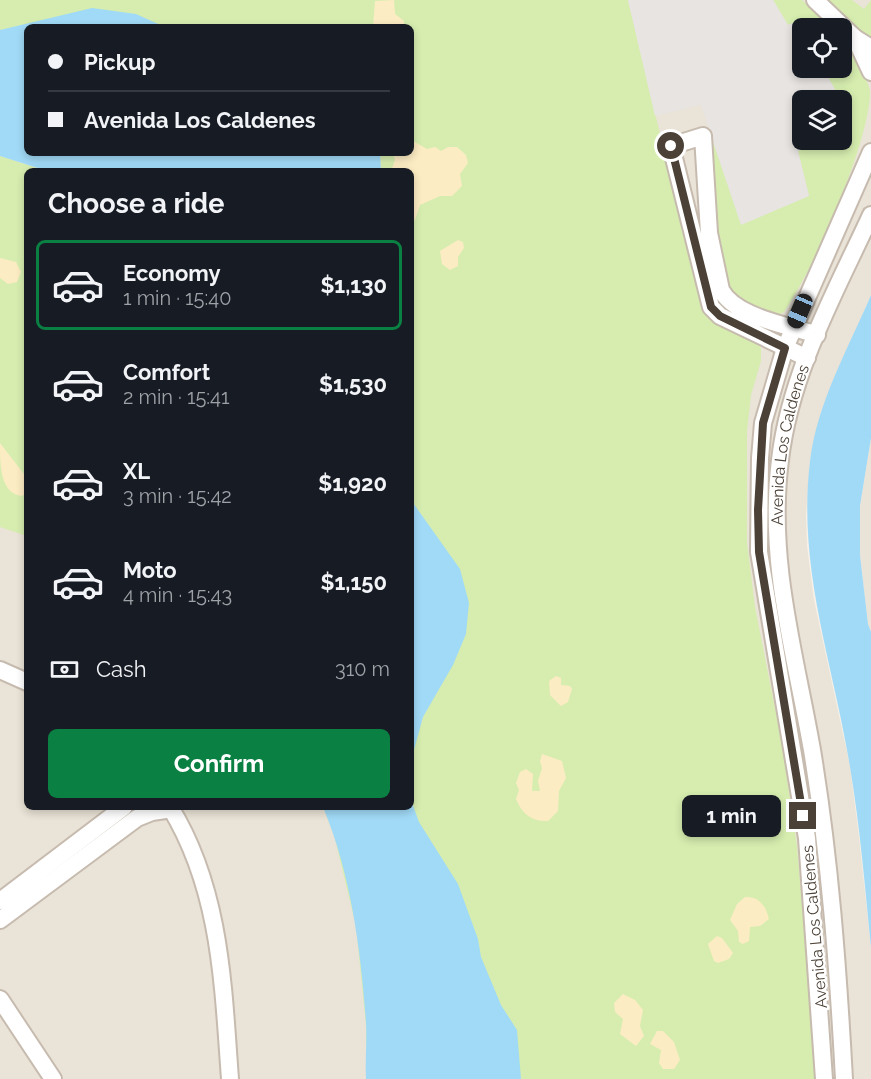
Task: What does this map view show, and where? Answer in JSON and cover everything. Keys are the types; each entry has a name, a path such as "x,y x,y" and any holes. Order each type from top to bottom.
{"street":[{"path":"815,0 855,38 871,48"},
{"path":"855,38 871,72"},
{"path":"807,358 720,316 711,307 671,146 703,136 709,233 725,299 747,313 817,335"},
{"name":"Avenida Los Caldenes","path":"824,1079 807,838 759,552 758,510 763,423 785,348 871,152"},
{"path":"683,197 706,194"},
{"name":"Avenida Los Caldenes","path":"844,1079 828,870 812,751 781,594 777,552 780,459 788,416 807,358 871,215"},
{"path":"0,670 24,681"},
{"path":"0,920 121,810"},
{"path":"0,901 60,867 134,813 162,810"},
{"path":"172,810 196,857 217,930 230,1079"},
{"path":"0,999 53,1079"}],"shaded area":[{"path":"0,0 871,0 871,295 825,404 810,460 806,515 807,546 814,600 850,766 859,837 871,948 871,1079 0,1079 0,156 38,168 24,168 24,810 414,810 414,168 381,168 380,156 414,156 414,24 159,24 148,18 59,15 0,30"},
{"path":"628,0 773,0 788,25 792,23 792,78 829,78 835,90 792,90 792,150 800,150 798,151 809,196 741,225 701,105 655,116"},
{"path":"871,438 871,632 868,624 860,555 860,506"}],"green space":[{"path":"0,0 628,0 702,309 708,318 755,341 761,348 761,361 751,395 747,432 747,543 755,607 782,744 797,846 817,1079 366,1079 366,1025 356,926 334,835 324,810 414,810 414,168 381,168 380,156 414,156 414,24 156,24 141,19 100,13 63,17 0,30"},
{"path":"773,0 802,0 821,18 792,18 792,23 788,25"},
{"path":"823,0 852,0 864,9 871,0 871,39 852,27 852,18 843,18"},
{"path":"852,53 870,91 868,113 851,171 810,267 784,312 778,315 752,309 739,302 730,290 723,272 714,202 713,142 741,224 809,196 798,151 852,150 852,90 835,90 828,78 852,78"},
{"path":"0,156 38,168 24,168 24,535 0,527"}],"sand":[{"path":"394,0 395,14 404,21 404,24 373,24 375,1"},
{"path":"414,142 427,149 435,147 441,151 448,147 457,147 466,155 468,163 460,174 462,186 452,196 440,196 420,205 414,221 414,168 392,168 394,156 414,156"},
{"path":"458,240 463,242 464,248 458,257 458,266 450,270 442,264 440,251"},
{"path":"0,258 16,262 21,272 17,282 8,284 0,278"},
{"path":"0,443 24,474 24,494 15,494 9,490 1,468"},
{"path":"556,676 561,678 561,685 570,686 572,689 568,702 561,706 550,695 549,681"},
{"path":"542,754 562,761 566,778 559,791 558,811 548,821 528,816 516,799 519,790 516,783 520,772 526,769 533,774 532,791 540,791 538,781 542,768 540,761"},
{"path":"745,897 758,900 766,910 769,919 760,926 750,927 749,941 743,944 739,942 738,931 730,920 737,904"},
{"path":"717,936 722,938 733,953 729,959 718,963 714,961 708,944"},
{"path":"623,994 635,1000 643,1010 640,1026 644,1036 636,1046 620,1034 623,1019 615,1012 614,1003"},
{"path":"657,1031 663,1031 674,1042 680,1060 674,1069 663,1069 659,1063 661,1050 650,1044"}],"water":[{"path":"92,8 136,14 158,24 25,24"},
{"path":"24,24 24,156 380,156 381,168 38,168 0,156 0,30"},
{"path":"871,295 871,438 860,506 860,555 868,624 871,632 871,948 850,767 812,578 807,501 810,461 819,418 834,376"},
{"path":"414,504 460,569 469,603 466,634 453,665 423,717 414,750"},
{"path":"414,808 419,822 458,884 478,939 481,957 501,1005 517,1030 521,1079 366,1079 366,1023 358,941 348,886 324,810"}],"route":[{"path":"671,146 711,307 720,316 785,348 763,423 758,510 759,552 803,816"}]}
